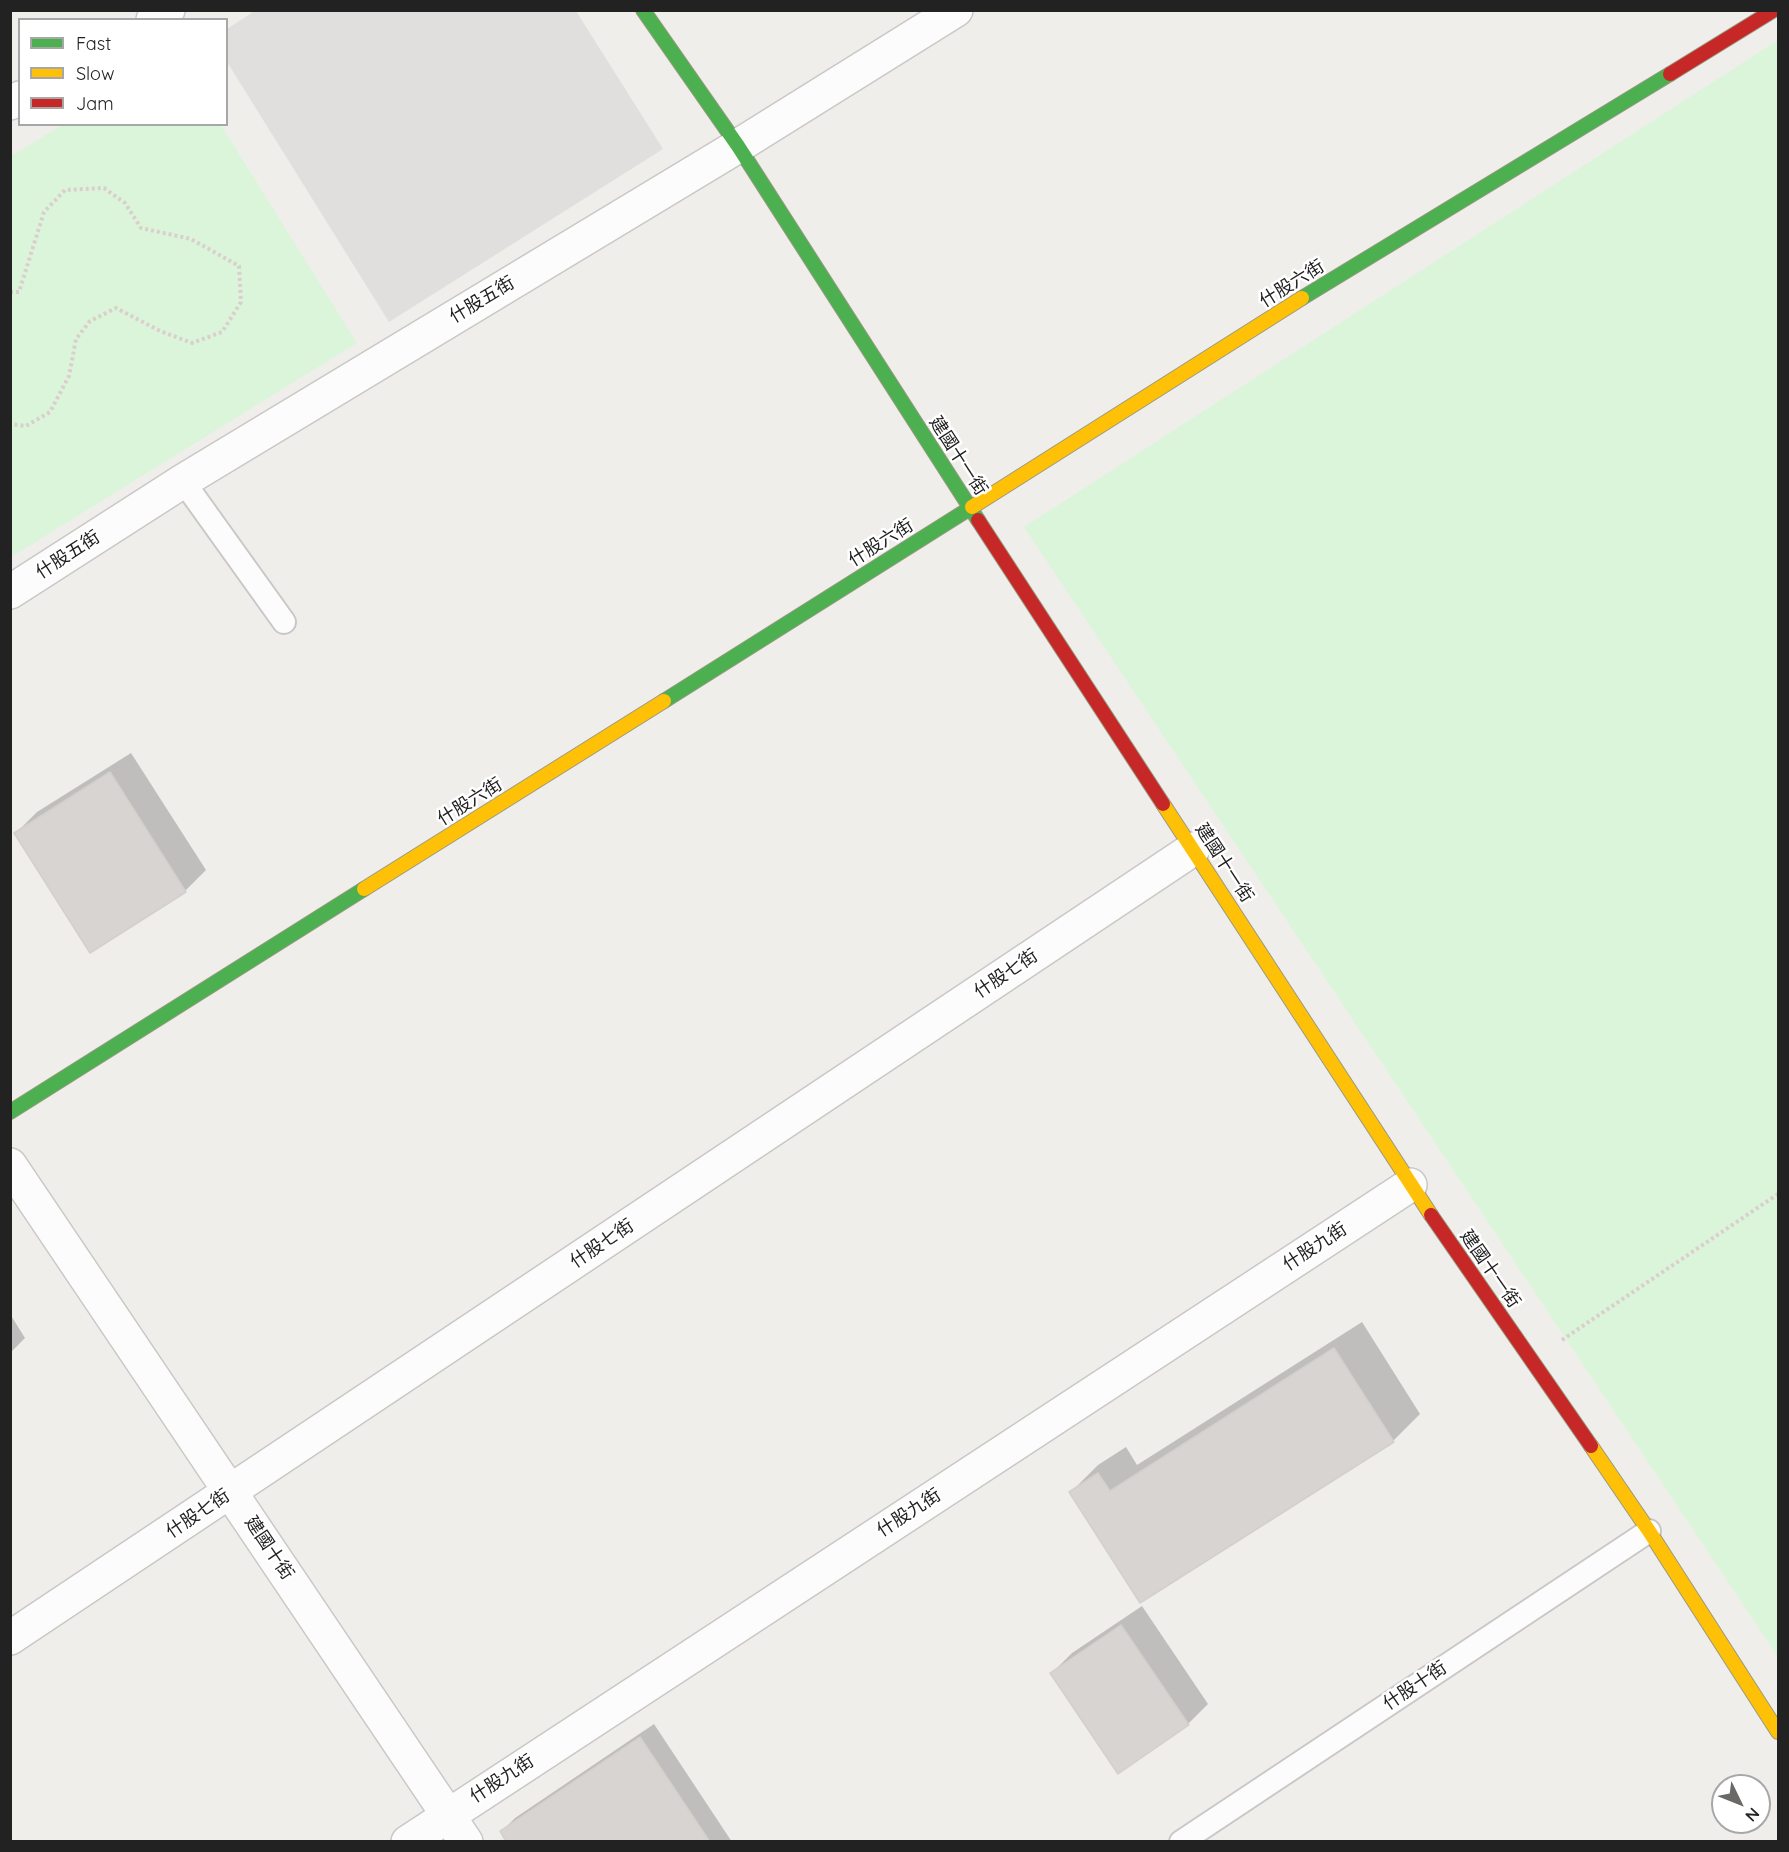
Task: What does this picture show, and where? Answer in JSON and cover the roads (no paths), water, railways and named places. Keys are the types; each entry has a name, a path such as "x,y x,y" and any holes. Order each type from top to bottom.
{"street":[{"name":"建國十一街","path":"643,10 738,146 1410,1185 1649,1530 1779,1732"},
{"name":"什股五街","path":"10,592 183,481 738,146 956,10"},
{"name":"什股六街","path":"10,1112 1341,274 1774,10"},
{"name":"什股七街","path":"10,1638 1194,849"},
{"name":"建國十街","path":"10,1165 232,1491 466,1842"},
{"name":"什股九街","path":"408,1842 1410,1185"}],"lane":[{"path":"183,481 284,622"},
{"name":"什股十街","path":"1181,1842 1649,1530"}]}
